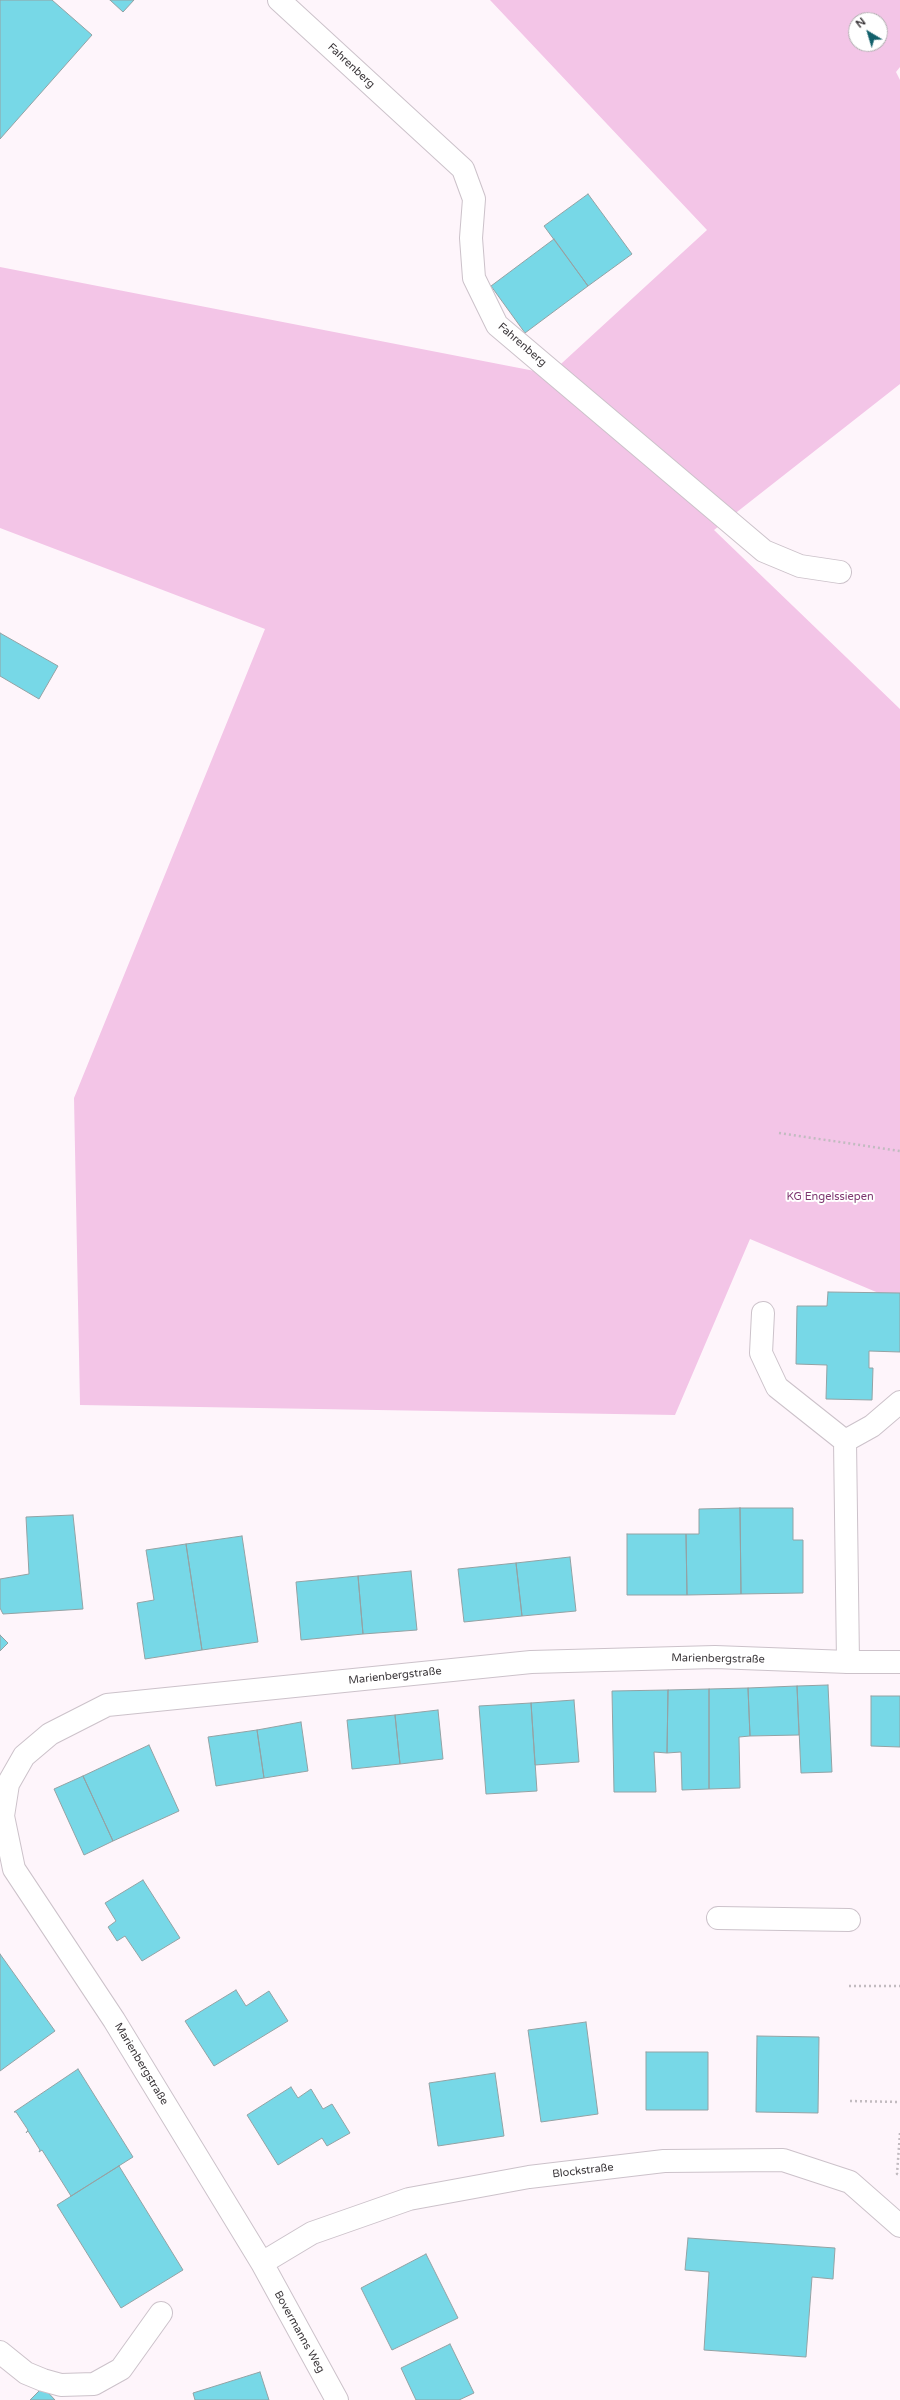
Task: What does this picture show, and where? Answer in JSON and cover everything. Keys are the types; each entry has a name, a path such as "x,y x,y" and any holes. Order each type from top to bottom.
{"street":[{"name":"Fahrenberg","path":"279,0 463,168 474,199 472,238 474,278 497,325 764,551 800,566 840,572"},
{"path":"763,1313 761,1353 777,1387 845,1441"},
{"path":"845,1441 872,1426 900,1402"},
{"path":"845,1441 848,1662"},
{"name":"Marienbergstraße","path":"262,2263 114,2020 7,1868 3,1816 8,1784 24,1756 50,1734 107,1705 531,1662 716,1657 848,1662 900,1662"},
{"path":"718,1918 849,1920"},
{"name":"Blockstraße","path":"262,2263 312,2233 409,2199 529,2177 664,2161 783,2160 850,2182 900,2226"},
{"name":"Bovermanns Weg","path":"262,2263 337,2400"},
{"path":"0,2352 26,2373 43,2380 61,2385 94,2384 120,2370 161,2313"}],"path":[{"path":"779,1133 900,1151"},
{"path":"849,1986 900,1986"},
{"path":"850,2101 900,2102"},
{"path":"900,2133 897,2174 900,2174"}],"green space":[{"name":"KG Engelssiepen","path":"490,0 900,0 900,67 896,72 900,80 900,384 714,530 900,709 900,1302 750,1239 675,1415 80,1405 74,1098 265,629 0,528 0,267 550,374 707,230"}],"building":[{"path":"0,0 52,0 92,35 0,139"},
{"path":"110,0 134,0 123,12"},
{"path":"588,194 632,254 588,286 544,226"},
{"path":"554,239 588,286 525,333 491,286"},
{"path":"0,633 58,666 39,699 0,676"},
{"path":"828,1292 900,1293 900,1352 869,1351 869,1368 873,1368 872,1400 826,1399 827,1365 796,1364 797,1306 827,1306"},
{"path":"740,1508 793,1508 793,1540 803,1540 803,1593 741,1594"},
{"path":"740,1508 741,1594 687,1595 686,1534 699,1534 699,1509"},
{"path":"73,1515 83,1609 3,1614 0,1608 0,1579 29,1574 26,1517"},
{"path":"627,1534 686,1534 687,1595 627,1595"},
{"path":"242,1536 258,1642 202,1650 186,1544"},
{"path":"186,1544 202,1650 145,1659 137,1603 154,1600 146,1550"},
{"path":"570,1557 576,1611 522,1616 516,1563"},
{"path":"516,1563 522,1616 464,1622 458,1569"},
{"path":"411,1571 417,1630 363,1634 358,1576"},
{"path":"358,1576 363,1634 301,1640 296,1582"},
{"path":"0,1635 8,1643 0,1651"},
{"path":"828,1685 832,1772 801,1773 797,1686"},
{"path":"797,1686 799,1735 750,1736 748,1688"},
{"path":"748,1688 750,1736 739,1737 740,1788 709,1789 709,1689"},
{"path":"709,1689 709,1789 682,1790 681,1752 667,1753 668,1690"},
{"path":"668,1690 667,1753 654,1752 656,1792 614,1792 612,1691"},
{"path":"871,1696 900,1696 900,1747 871,1746"},
{"path":"574,1700 579,1762 535,1765 531,1703"},
{"path":"531,1703 537,1791 486,1794 479,1706"},
{"path":"438,1710 443,1759 400,1764 395,1715"},
{"path":"395,1715 400,1764 352,1769 347,1720"},
{"path":"301,1722 308,1771 264,1778 257,1730"},
{"path":"257,1730 264,1778 216,1786 208,1737"},
{"path":"149,1745 179,1811 113,1841 83,1776"},
{"path":"83,1776 113,1841 84,1855 54,1789"},
{"path":"143,1880 180,1938 142,1961 125,1936 117,1941 108,1927 116,1921 105,1903"},
{"path":"0,1954 55,2031 0,2071"},
{"path":"236,1990 246,2006 269,1991 288,2021 214,2066 185,2021"},
{"path":"586,2022 598,2114 541,2122 528,2030"},
{"path":"757,2036 819,2037 818,2113 756,2112"},
{"path":"646,2052 708,2052 708,2110 646,2110"},
{"path":"78,2069 133,2157 71,2196 42,2150 39,2152 40,2150 28,2131 26,2133 28,2130 16,2112 14,2112"},
{"path":"495,2073 504,2136 438,2146 429,2083"},
{"path":"291,2087 298,2098 311,2089 323,2109 332,2104 350,2133 327,2146 322,2138 278,2165 247,2115"},
{"path":"119,2166 183,2270 121,2308 57,2205"},
{"path":"688,2238 835,2248 833,2279 812,2277 806,2357 704,2350 709,2272 685,2270"},
{"path":"426,2254 458,2318 392,2350 361,2288"},
{"path":"450,2344 474,2393 459,2400 416,2400 401,2368"},
{"path":"260,2372 269,2400 195,2400 193,2393"},
{"path":"43,2387 55,2400 30,2400"}]}
